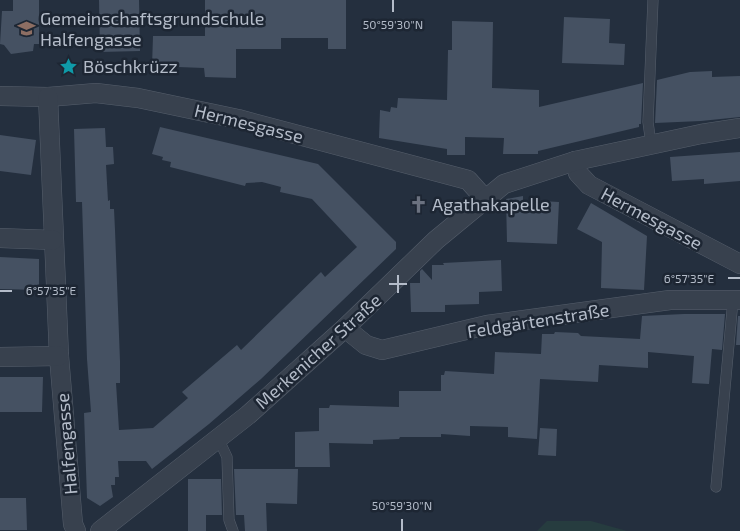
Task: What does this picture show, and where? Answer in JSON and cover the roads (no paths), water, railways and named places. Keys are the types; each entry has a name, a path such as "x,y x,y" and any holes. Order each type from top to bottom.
{"street":[{"name":"Hermesgasse","path":"0,96 48,97 96,93 138,98 238,119 468,180 484,199"},
{"name":"Halfengasse","path":"48,97 59,356 73,524 76,531"},
{"name":"Merkenicher Straße","path":"100,531 248,415 345,328 436,240 504,184 575,160 701,134 740,128"},
{"name":"Hermesgasse","path":"575,160 578,173 590,185 740,264"},
{"path":"0,238 53,240"},
{"name":"Feldgärtenstraße","path":"345,328 366,345 382,350 487,325 670,300 737,300"},
{"path":"0,357 59,356"}],"lane":[{"path":"651,144 648,122 652,0"},
{"path":"716,487 737,300"},
{"path":"218,438 227,458 229,520 233,531"}],"place":[{"name":"Gemeinschaftsgrundschule Halfengasse","path":"26,28"},
{"name":"Böschkrüzz","path":"69,66"},
{"name":"Agathakapelle","path":"418,204"}]}
